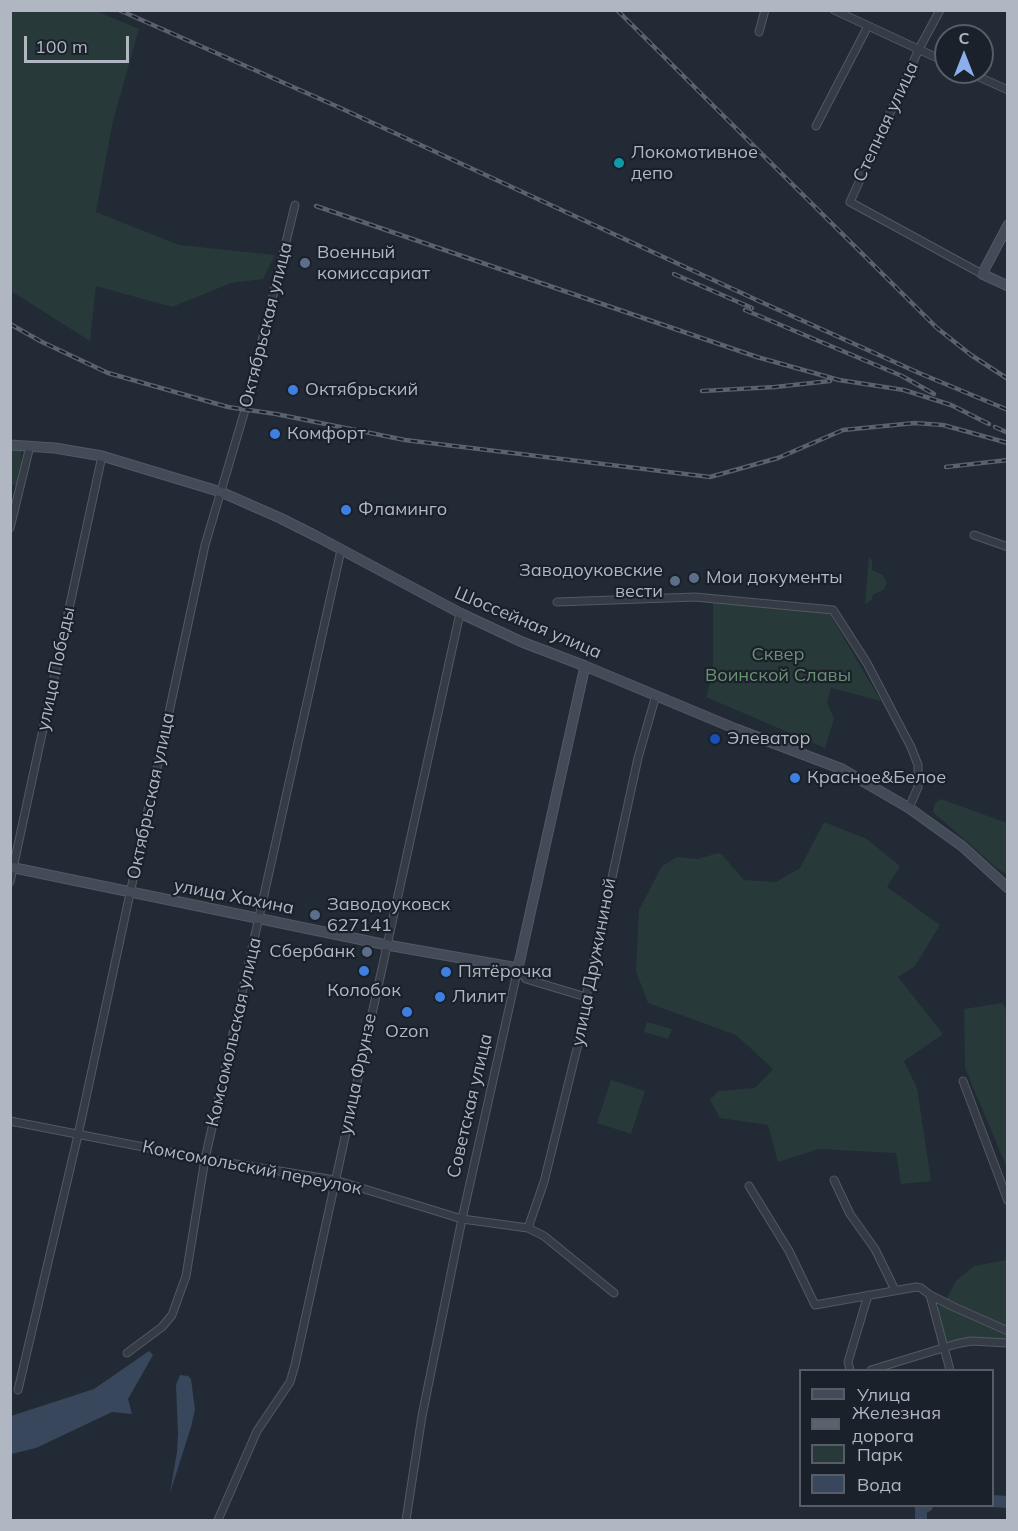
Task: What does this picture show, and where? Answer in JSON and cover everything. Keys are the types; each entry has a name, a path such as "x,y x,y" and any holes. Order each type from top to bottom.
{"main road":[{"path":"1008,225 982,274 1008,286"},
{"name":"Шоссейная улица","path":"10,445 55,448 102,456 221,492 280,518 460,613 522,642 736,729 842,769 909,808 962,846 1008,888"},
{"name":"Советская улица","path":"518,968 585,666"},
{"name":"улица Хахина","path":"12,868 387,945 518,968"}],"street":[{"path":"759,32 765,10"},
{"path":"834,10 934,57"},
{"name":"Степная улица","path":"940,10 919,50 850,202 982,274"},
{"path":"816,126 868,26"},
{"path":"994,84 1008,90"},
{"name":"Октябрьская улица","path":"18,1390 78,1135 205,545 245,410 295,206"},
{"path":"10,528 30,446"},
{"name":"улица Победы","path":"10,882 102,456"},
{"path":"974,535 1008,547"},
{"name":"Комсомольская улица","path":"127,1353 162,1327 172,1315 186,1276 205,1159 341,550"},
{"path":"557,602 695,597 833,610 867,663 918,765 918,787 909,808"},
{"name":"улица Фрунзе","path":"218,1521 257,1431 290,1382 295,1365 460,613"},
{"name":"улица Дружининой","path":"528,1228 544,1182 584,1020 586,997 638,758 656,695"},
{"name":"улица Хахина","path":"518,968 526,979 586,997"},
{"name":"Советская улица","path":"406,1521 422,1416 462,1219 518,968"},
{"path":"963,1081 1008,1201"},
{"name":"Комсомольский переулок","path":"10,1121 205,1159 335,1180 462,1219 528,1228"},
{"path":"834,1180 850,1214 875,1249 895,1290"},
{"path":"749,1186 789,1251 815,1305 916,1287 1008,1331"},
{"path":"528,1228 544,1236 614,1293"},
{"path":"850,1369 848,1362 868,1295"},
{"path":"930,1295 949,1369"},
{"path":"878,1369 971,1341 1008,1343"}],"green space":[{"path":"10,11 96,11 139,29 113,121 96,212 179,245 275,255 263,279 231,283 172,307 96,286 90,341 11,291"},
{"path":"11,449 21,450 22,468 16,486 11,484"},
{"path":"869,557 872,560 872,570 883,575 887,583 883,590 874,594 872,600 865,604"},
{"name":"Сквер Воинской Славы","path":"713,601 829,613 881,701 831,688 827,702 834,719 825,748 706,697 713,673"},
{"path":"941,799 1007,823 1007,874 999,870 933,812 935,803"},
{"path":"824,822 867,839 900,866 887,887 940,925 915,966 898,977 943,1034 904,1061 917,1088 931,1181 901,1184 896,1153 819,1149 778,1162 768,1125 720,1118 710,1100 718,1091 755,1088 773,1069 736,1035 648,1003 636,971 639,910 662,866 677,857 698,859 718,853 744,880 776,882 800,868"},
{"path":"1003,1003 1008,1014 1007,1168 965,1068 964,1009"},
{"path":"647,1022 672,1029 668,1039 644,1032"},
{"path":"611,1080 645,1091 631,1134 597,1123"},
{"path":"1007,1260 1007,1327 946,1300 956,1281 974,1266"},
{"path":"942,1304 1007,1334 1007,1340 945,1346 936,1308"}],"water":[{"path":"149,1351 153,1355 128,1399 132,1414 112,1412 36,1448 11,1454 11,1416 94,1389"},
{"path":"180,1375 191,1379 195,1410 170,1493 177,1452 176,1385"}],"waterway":[{"path":"994,1501 1008,1502"},
{"path":"921,1520 921,1508 924,1507"}],"railway":[{"path":"119,10 336,106 761,302 1008,410"},
{"path":"617,10 937,328 971,355 1008,379"},
{"path":"316,206 757,357 839,380 904,390 951,405 989,424"},
{"path":"674,274 752,308"},
{"path":"745,310 902,376 934,394"},
{"path":"10,324 108,373 228,407 276,414 405,440 710,477 778,458 843,430 915,423 943,425 1008,443"},
{"path":"702,391 830,381"},
{"path":"995,427 1008,433"},
{"path":"946,467 1008,460"}],"place":[{"name":"Локомотивное депо","path":"619,163"},
{"name":"Военный комиссариат","path":"305,263"},
{"name":"Октябрьский","path":"293,390"},
{"name":"Комфорт","path":"275,434"},
{"name":"Фламинго","path":"346,510"},
{"name":"Мои документы","path":"694,578"},
{"name":"Заводоуковские вести","path":"675,581"},
{"name":"Элеватор","path":"715,739"},
{"name":"Красное&Белое","path":"795,778"},
{"name":"Заводоуковск 627141","path":"315,915"},
{"name":"Сбербанк","path":"367,952"},
{"name":"Колобок","path":"364,971"},
{"name":"Пятёрочка","path":"446,972"},
{"name":"Лилит","path":"440,997"},
{"name":"Ozon","path":"407,1012"}]}
